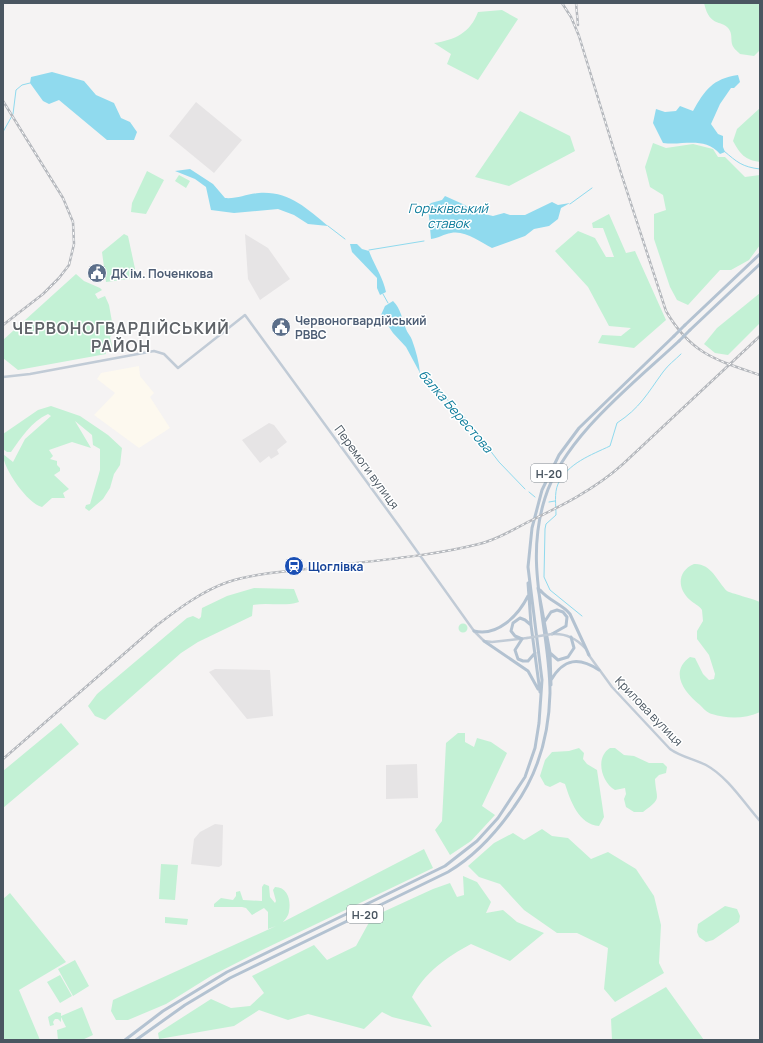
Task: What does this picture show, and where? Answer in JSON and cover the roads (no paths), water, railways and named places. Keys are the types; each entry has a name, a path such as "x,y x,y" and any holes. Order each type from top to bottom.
{"main road":[{"name":"Н-20","path":"125,1040 181,1000 250,960 449,864 490,828 517,791 529,768 537,734 542,680 529,579 528,552 538,503 547,478 565,445 588,418 760,254"},
{"name":"Н-20","path":"137,1040 148,1030 185,1005 235,976 366,914 460,865 484,844 499,828 525,793 537,766 548,721 550,693 547,658 536,585 535,563 542,507 551,484 571,449 594,421 760,264"},
{"name":"Перемоги вулиця","path":"3,377 30,374 145,352 160,352 170,358 178,368 245,315 399,526 474,632 484,641"},
{"path":"565,445 571,449"},
{"path":"529,579 528,594 539,692"},
{"path":"536,585 550,600 565,609 570,614 590,655"},
{"path":"539,589 550,653 552,680 550,693"},
{"path":"474,632 492,632 502,627 523,604 528,594"},
{"path":"545,621 551,612 557,610 563,612 567,617 566,626 552,634"},
{"path":"522,639 513,633 511,628 513,623 517,619 523,619 531,625"},
{"path":"484,641 498,642 561,633 571,637 574,648 568,657 558,660 550,653"},
{"name":"Крилова вулиця","path":"571,637 584,647 599,670 619,695 670,749 677,754 706,765 719,774 760,821"},
{"path":"522,639 515,650 518,659 523,662 528,661 535,653"},
{"path":"484,641 528,671 534,678 541,698"},
{"path":"552,680 561,667 572,661 584,662 599,670"},
{"path":"362,907 366,914"},
{"path":"181,1000 185,1005"}],"water":[{"path":"52,72 84,81 96,95 114,103 121,118 130,122 137,132 134,140 107,140 59,100 49,104 43,101 30,83 31,77"},
{"path":"738,75 740,82 734,88 731,88 720,104 711,124 718,134 723,136 723,147 725,152 720,154 714,148 700,143 663,143 653,123 656,109 665,112 676,111 680,106 693,111 701,97 710,87 722,79"},
{"path":"190,169 213,184 225,198 234,198 259,193 279,195 304,207 328,226 308,224 294,215 278,209 234,213 211,210 206,187 195,179 175,171"},
{"name":"Горьківський ставок","path":"445,196 465,205 472,211 493,216 504,213 510,215 525,215 552,202 558,205 570,203 561,208 558,219 549,226 534,229 525,236 492,248 462,233 451,233 431,239 428,206 431,203 442,200"},
{"path":"350,244 357,244 362,249 369,251 383,281 386,292 380,295 377,288 377,278 352,252"},
{"path":"393,301 400,311 411,339 417,356 420,373 406,347 393,333 381,315 385,306"}],"waterway":[{"name":"балка Берестова","path":"3,132 13,114 16,90 22,85 30,83"},
{"path":"724,151 740,163 749,167 760,169"},
{"path":"570,204 592,188"},
{"name":"балка Берестова","path":"328,226 345,239"},
{"path":"369,250 424,241"},
{"name":"балка Берестова","path":"383,294 388,303"},
{"name":"балка Берестова","path":"582,616 550,590 544,577 545,529 546,524 556,515 556,495 558,484 562,477 574,465 588,456 610,446 617,423 632,412 665,369 681,354"},
{"name":"балка Берестова","path":"420,373 462,414 499,462 525,489"},
{"name":"балка Берестова","path":"529,492 535,497"},
{"name":"балка Берестова","path":"549,502 555,501"}],"railway":[{"path":"562,3 571,17 579,36 621,173 666,311 685,337 706,354 730,365 760,375"},
{"path":"576,3 578,25"},
{"path":"3,101 63,198 73,222 74,244 69,265 59,278 43,294 3,325"},
{"path":"3,759 156,626 190,601 209,590 237,579 257,575 415,556 479,544 503,535 577,497 601,482 623,464 760,336"}],"place":[{"name":"ДК ім. Поченкова","path":"97,273"},
{"name":"Червоногвардійський РВВС","path":"281,327"},
{"name":"Щоглівка","path":"294,566"}],"district":[{"name":"ЧЕРВОНОГВАРДІЙСЬКИЙ РАЙОН","path":"121,337"}]}
